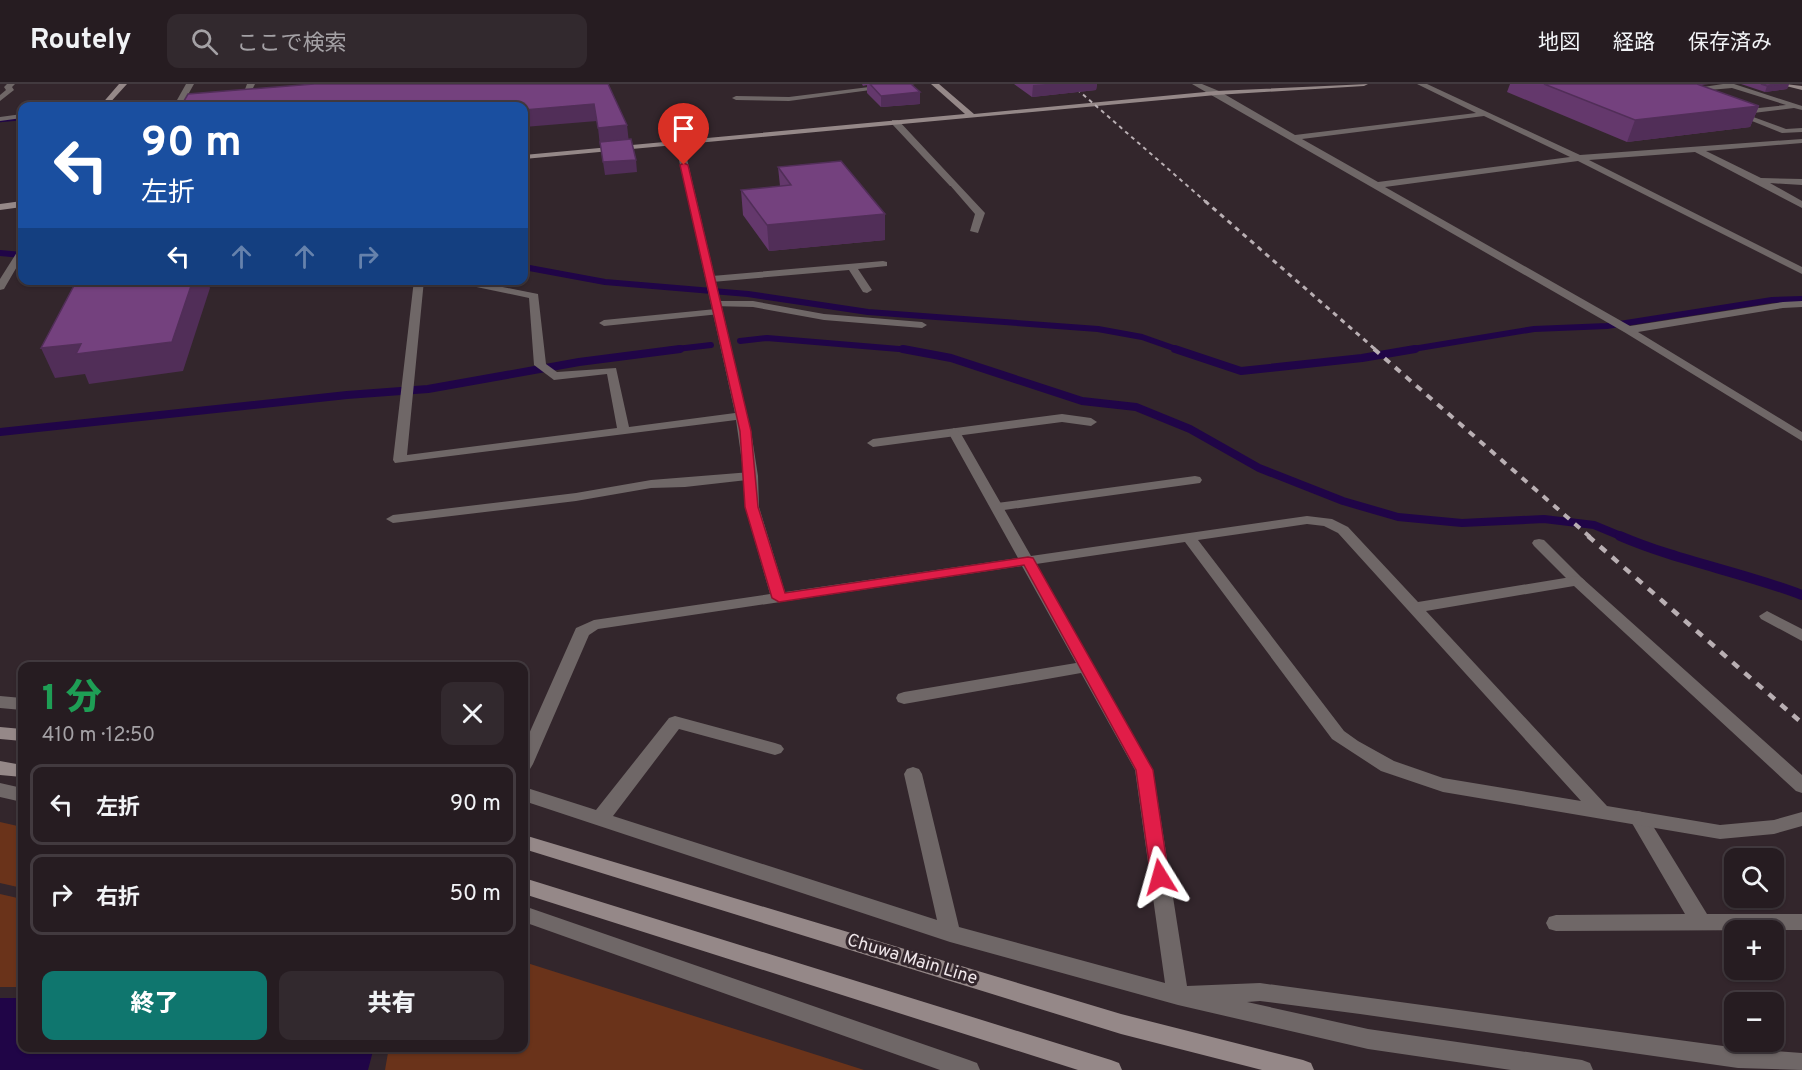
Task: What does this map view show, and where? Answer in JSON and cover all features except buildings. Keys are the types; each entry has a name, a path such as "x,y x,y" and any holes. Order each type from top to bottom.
{"street":[{"path":"0,99 10,90 8,87 11,84"},
{"path":"107,102 123,84"},
{"path":"180,102 190,84"},
{"path":"244,98 250,84"},
{"path":"736,98 789,99 911,84"},
{"path":"935,84 972,116"},
{"path":"1196,84 1216,93 1628,330 1802,437"},
{"path":"528,157 1216,93 1364,84"},
{"path":"1421,84 1579,158 1802,271"},
{"path":"1789,84 1802,88"},
{"path":"1696,98 1677,91 1730,85 1799,107"},
{"path":"1740,98 1764,96"},
{"path":"233,98 256,97"},
{"path":"180,102 212,100"},
{"path":"1735,113 1799,107"},
{"path":"1725,109 1785,131 1802,130"},
{"path":"1293,138 1484,114"},
{"path":"0,119 18,117"},
{"path":"895,122 980,213 975,231"},
{"path":"1765,124 1783,122"},
{"path":"1377,185 1579,158 1802,141"},
{"path":"679,142 741,416 751,476 752,507 779,598"},
{"path":"1698,150 1759,180 1802,205"},
{"path":"1759,180 1802,182"},
{"path":"0,207 18,205"},
{"path":"0,287 4,275 18,256"},
{"path":"604,323 714,296 852,267 883,264"},
{"path":"852,267 867,290"},
{"path":"418,285 400,460 741,416"},
{"path":"475,285 534,296 543,368 554,376 612,370 624,431"},
{"path":"714,296 824,317 922,325"},
{"path":"1628,330 1783,305 1802,304"},
{"path":"873,443 1062,418 1091,422"},
{"path":"954,432 1144,770 1178,996"},
{"path":"393,519 576,496 651,484 751,476"},
{"path":"998,507 1195,480"},
{"path":"528,755 582,632 594,625 1307,520 1328,522 1343,530 1601,811"},
{"path":"1188,537 1338,735 1367,758 1399,773 1443,784 1720,832 1774,827 1802,819"},
{"path":"1539,543 1577,581 1802,786"},
{"path":"1413,608 1577,581"},
{"path":"1767,616 1802,636"},
{"path":"904,698 1087,667"},
{"path":"0,702 18,704"},
{"path":"600,819 675,722 775,748"},
{"path":"0,733 18,735"},
{"path":"0,768 18,770"},
{"path":"913,774 950,933"},
{"path":"0,790 18,794"},
{"path":"528,795 950,933 1178,996 1368,1040 1582,1070"},
{"path":"1638,818 1701,922"},
{"name":"Chuwa Main Line","path":"528,844 1121,1024 1303,1070"},
{"path":"528,887 1111,1070"},
{"path":"528,915 969,1070"},
{"path":"1556,923 1802,922"},
{"path":"1178,996 1260,992 1372,1005 1738,1058 1802,1063"}],"shaded area":[{"path":"0,822 18,826 18,887 0,883"},
{"path":"0,894 18,898 18,987 0,987"},
{"path":"528,963 864,1070 385,1070 388,1052 528,1052"},
{"path":"0,998 18,998 18,1052 373,1052 368,1070 0,1070"}],"waterway":[{"path":"0,120 18,118"},
{"path":"0,253 18,255"},
{"path":"528,268 605,282 748,294 868,312 1098,329 1142,337 1179,350"},
{"path":"1407,350 1534,329 1607,326 1772,300 1802,299"},
{"path":"740,341 767,338 906,350"},
{"path":"668,350 711,345"},
{"path":"0,432 347,395 428,389 579,362 680,349"},
{"path":"1175,349 1241,371 1362,358 1415,349"},
{"path":"906,350 911,350"},
{"path":"906,350 951,358 1082,401 1136,407 1190,429 1259,468 1343,501 1398,517 1462,523 1544,519 1594,525 1623,537"},
{"path":"1620,536 1664,553 1802,595"}],"railway":[{"path":"1071,84 1206,202"},
{"path":"1205,201 1376,350"},
{"path":"1374,349 1590,537"},
{"path":"1588,536 1802,723"}],"route":[{"path":"684,165 712,279 717,312 745,431 751,476 752,507 779,598 1028,561 1144,770 1160,877"}]}
